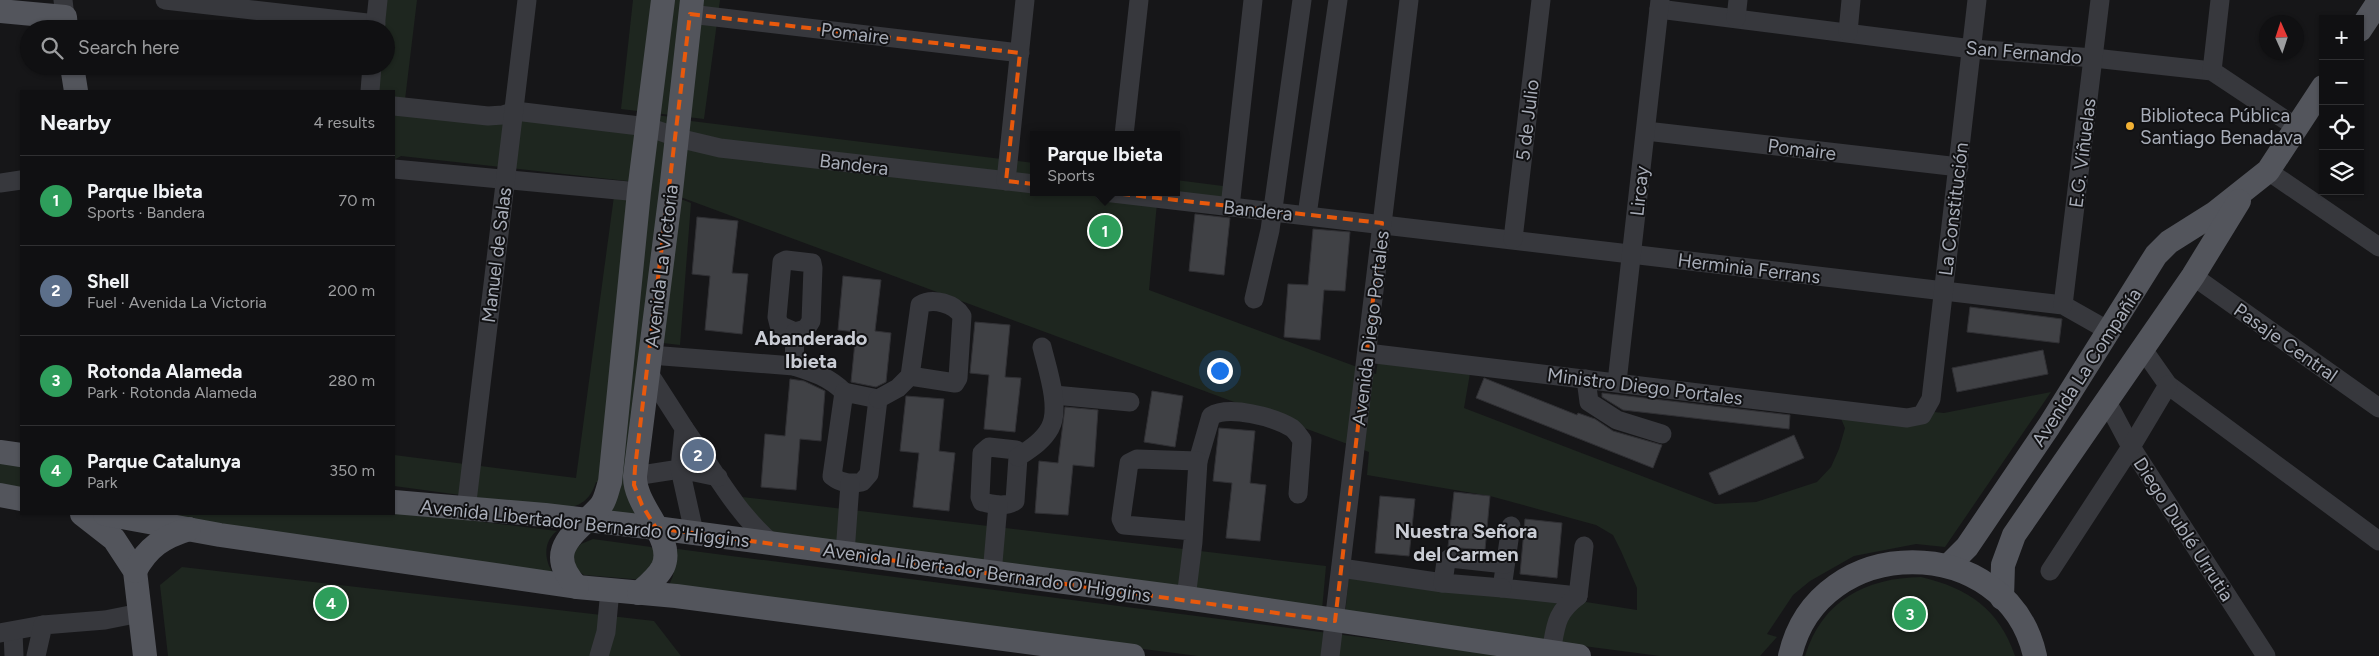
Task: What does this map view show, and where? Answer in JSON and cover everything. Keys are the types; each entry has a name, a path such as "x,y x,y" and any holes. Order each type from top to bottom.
{"main road":[{"name":"Avenida La Victoria","path":"586,519 604,501 610,482 639,192 664,0"},
{"path":"2364,24 2379,1"},
{"name":"Avenida La Victoria","path":"656,528 642,505 634,485 691,7"},
{"path":"0,11 65,15"},
{"path":"73,75 76,90"},
{"name":"Avenida La Compañía","path":"1948,566 1967,547 2049,426 2156,255 2169,242 2215,213 2268,171 2319,93"},
{"name":"Avenida La Compañía","path":"2002,598 2003,565 2011,541 2106,400 2193,276 2245,191"},
{"path":"0,452 20,455"},
{"path":"0,495 20,499"},
{"name":"Avenida Libertador Bernardo O'Higgins","path":"395,502 466,510 586,519 694,532 992,574 1186,598 1579,656"},
{"path":"83,515 114,539 135,571 145,656"},
{"path":"111,515 189,529 577,587 676,596 1133,656"},
{"path":"577,587 564,568 563,548 570,536 586,519"},
{"path":"639,593 660,572 665,561 664,544 656,528"},
{"path":"135,571 150,548 161,539 189,529"},
{"path":"1788,654 1808,615 1822,598 1840,583 1859,572 1881,565 1903,561 1926,561 1948,566 1977,578 2002,598 2026,631 2035,656"}],"street":[{"path":"165,0 327,20"},
{"path":"376,20 378,0"},
{"name":"Manuel de Salas","path":"466,510 527,0"},
{"path":"1006,181 1025,0"},
{"path":"1124,131 1139,0"},
{"path":"1230,207 1253,0"},
{"path":"1254,299 1273,212 1302,0"},
{"path":"1307,215 1338,0"},
{"name":"Avenida Diego Portales","path":"1330,656 1409,0"},
{"name":"5 de Julio","path":"1513,239 1541,0"},
{"path":"1848,32 1851,0"},
{"name":"La Constitución","path":"1922,415 1931,400 1977,0"},
{"name":"E.G. Viñuelas","path":"2064,305 2100,0"},
{"path":"2212,71 2220,0"},
{"name":"San Fernando","path":"1660,5 1737,9 1848,32 1972,48 2094,58 2212,71 2296,127"},
{"name":"Lircay","path":"1617,382 1660,5"},
{"name":"Pomaire","path":"691,7 1020,53"},
{"path":"370,90 371,75"},
{"name":"Bandera","path":"395,106 488,116 503,115 515,111 648,126 676,137 720,148 1030,184"},
{"name":"Pomaire","path":"1646,131 1959,167"},
{"path":"395,169 639,192"},
{"path":"2268,171 2379,247"},
{"path":"0,183 20,180"},
{"name":"Bandera","path":"1138,196 1382,224"},
{"name":"Herminia Ferrans","path":"1382,224 2064,305 2109,331"},
{"name":"Pasaje Central","path":"2193,276 2379,408"},
{"path":"794,366 795,332"},
{"path":"1018,457 1038,444 1051,427 1054,395 1042,347"},
{"path":"2142,348 2168,385 2379,541"},
{"name":"Ministro Diego Portales","path":"1367,353 1907,418 1922,415"},
{"path":"772,543 748,520 684,428 649,363 794,366 823,375 835,382 844,392 878,399 898,388 910,376"},
{"path":"1586,379 1588,402 1617,420 1662,434"},
{"path":"2050,571 2131,447 2168,385"},
{"path":"844,392 832,476 837,480 850,484 862,482 868,474 878,399"},
{"path":"1054,395 1130,402"},
{"name":"Diego Dublé Urrutia","path":"2106,400 2131,447 2257,653"},
{"path":"1186,598 1198,462 1211,416 1218,412 1231,410 1279,421 1294,429 1302,440 1298,494"},
{"path":"684,428 680,469 694,532"},
{"path":"990,446 1016,450 1018,457 1015,501 1011,504 998,505 982,502 980,497 982,453 984,449 990,446"},
{"path":"1193,531 1130,527 1124,525 1121,519 1129,463 1137,459 1198,462"},
{"path":"635,476 680,469 718,477"},
{"path":"845,553 850,484"},
{"path":"992,574 998,505"},
{"path":"1502,588 1511,526"},
{"path":"1551,652 1556,622 1565,606 1578,596 1584,546"},
{"path":"1443,583 1446,561 1450,558 1505,564"},
{"path":"1341,568 1443,583 1578,596"},
{"path":"600,656 606,632 610,590"},
{"path":"14,656 6,632 43,626 105,620 140,613"},
{"path":"36,656 43,626"}],"highlighted area":[{"path":"690,14 1020,53 1006,181 1382,223 1335,621 656,528 642,505 634,485 635,468"}],"shaded area":[{"path":"378,0 417,0 404,108 643,117 636,182 401,156 395,159 395,90 370,90 371,75 395,75 395,20 376,20"},
{"path":"633,0 720,0 704,119 621,109"},
{"path":"653,115 673,117 663,192 691,203 680,345 645,341 638,517 599,512 614,485 596,482 588,498 580,504 563,509 395,486 395,455 576,478 614,196 643,199"},
{"path":"683,120 1030,163 1030,196 1158,196 1149,290 1376,374 1379,353 1472,362 1464,408 1715,504 1756,502 1817,482 1831,467 1845,428 1834,402 1944,413 2051,392 1945,547 1916,544 1854,556 1810,581 1793,595 1767,634 1777,637 1760,656 1660,656 1345,615 1350,565 1637,610 1637,588 1613,535 1596,525 1490,496 1367,475 1369,452 675,195"},
{"path":"1180,181 1223,186 1223,199 1180,193"},
{"path":"0,461 20,463 20,491 0,487"},
{"path":"742,497 1326,566 1322,610 765,532"},
{"path":"395,511 557,531 549,540 546,551 553,573 153,515 395,515"},
{"path":"593,539 651,547 655,551 659,562 644,580 584,575 576,569 573,553 581,544"},
{"path":"670,548 1507,656 1198,656 667,588 674,568"},
{"path":"182,567 654,621 681,656 168,656 160,585"},
{"path":"1921,577 1953,587 1980,603 2000,625 2015,656 1805,656 1823,620 1849,596 1882,582 1901,578"}],"building":[{"path":"1195,214 1230,218 1224,275 1189,271"},
{"path":"697,217 738,221 732,273 748,274 742,334 705,330 710,276 692,274"},
{"path":"1313,229 1350,232 1345,291 1324,290 1320,340 1284,337 1288,284 1308,285"},
{"path":"843,276 881,280 875,331 891,333 886,382 876,387 851,382 856,332 838,330"},
{"path":"1970,307 2062,319 2059,343 1967,332"},
{"path":"975,322 1010,325 1005,377 1021,378 1015,432 984,429 989,375 970,373"},
{"path":"2043,350 2048,374 1957,392 1952,368"},
{"path":"1484,378 1577,415 1578,413 1595,419 1613,431 1662,445 1653,468 1476,398"},
{"path":"790,379 804,381 825,391 821,441 800,439 796,490 761,487 765,434 785,436"},
{"path":"1152,391 1183,396 1175,447 1144,442"},
{"path":"1602,393 1790,415 1789,429 1623,410 1602,397"},
{"path":"906,396 944,399 939,451 955,453 949,511 913,507 919,453 900,451"},
{"path":"1065,407 1098,410 1094,467 1073,465 1068,515 1035,513 1039,461 1058,463"},
{"path":"1219,428 1255,431 1250,483 1266,485 1260,541 1226,538 1232,483 1213,481"},
{"path":"1794,435 1804,458 1719,495 1709,473"},
{"path":"1454,492 1490,496 1485,550 1448,547"},
{"path":"1380,496 1415,499 1409,556 1375,553"},
{"path":"1525,519 1562,523 1557,578 1520,574"}],"place":[{"name":"Biblioteca Pública Santiago Benadava","path":"2130,126"},
{"name":"Parque Ibieta","path":"1105,231"},
{"name":"Shell","path":"698,455"},
{"name":"Parque Catalunya","path":"331,603"},
{"name":"Rotonda Alameda","path":"1910,614"}],"district":[{"name":"Abanderado Ibieta","path":"811,350"},
{"name":"Nuestra Señora del Carmen","path":"1466,542"}]}
